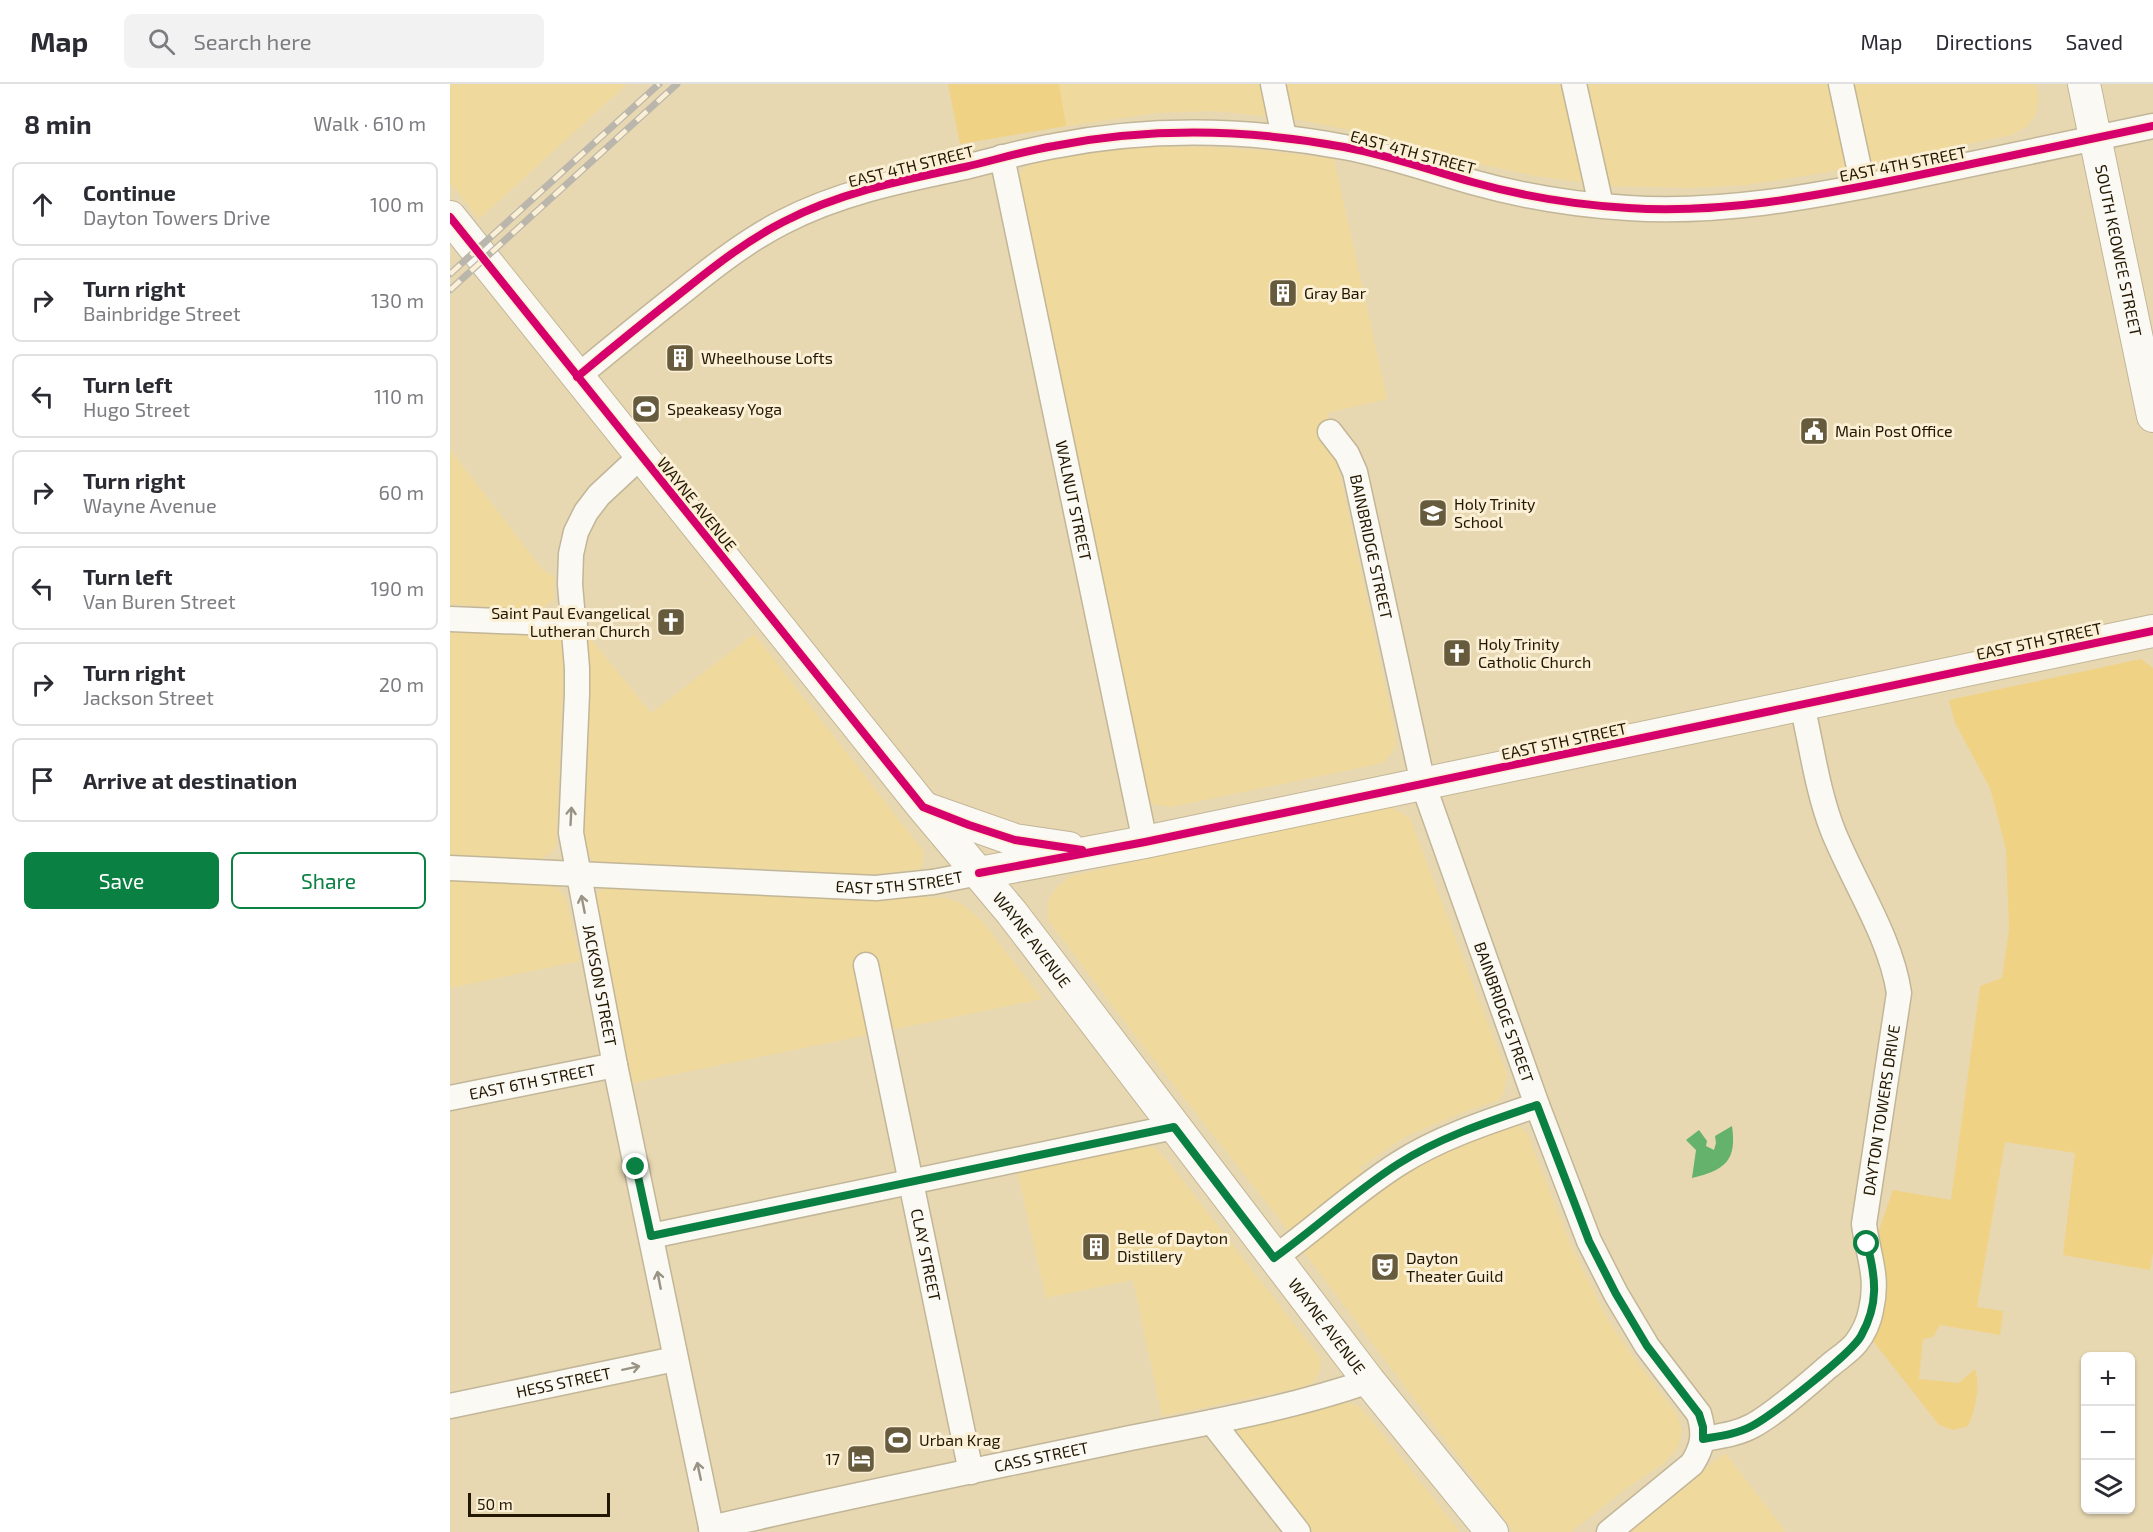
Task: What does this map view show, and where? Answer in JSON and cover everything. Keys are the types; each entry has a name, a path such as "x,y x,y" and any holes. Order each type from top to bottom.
{"main road":[{"name":"SOUTH KEOWEE STREET","path":"2084,84 2097,137 2153,416"},
{"name":"WAYNE AVENUE","path":"450,217 923,807 1012,913 1369,1381 1492,1532"},
{"name":"EAST 5TH STREET","path":"979,873 1145,842 2153,631"},
{"path":"923,807 1015,840 1094,852"}],"street":[{"path":"1273,84 1284,137"},
{"path":"1574,84 1601,206"},
{"path":"1841,84 1863,186"},
{"name":"EAST 4TH STREET","path":"577,377 719,262 759,235 785,221 830,200 872,187 1055,146 1119,136 1193,131 1284,137 1346,147 1406,161 1476,183 1536,196 1601,206 1670,209 1731,207 1780,201 2153,126"},
{"name":"WALNUT STREET","path":"1002,157 1145,842"},
{"name":"BAINBRIDGE STREET","path":"1330,432 1347,454 1354,472 1423,784 1537,1105 1589,1241 1616,1294 1647,1346 1699,1414 1703,1427 1703,1439"},
{"name":"JACKSON STREET","path":"641,456 599,495 586,512 576,532 571,554 570,584 578,694 571,833 615,1065 712,1530"},
{"path":"450,619 574,624"},
{"name":"DAYTON TOWERS DRIVE","path":"1703,1439 1736,1433 1754,1425 1854,1345 1861,1336 1870,1313 1874,1292 1874,1271 1864,1224 1899,993 1894,965 1833,832 1824,806 1813,765 1802,705"},
{"name":"EAST 5TH STREET","path":"450,867 876,888 933,882 979,873"},
{"name":"CLAY STREET","path":"866,965 913,1183 970,1472"},
{"name":"EAST 6TH STREET","path":"450,1098 615,1065"},
{"path":"1274,1258 1398,1164 1426,1148 1481,1124 1537,1105"},
{"path":"651,1236 1174,1127"},
{"name":"HESS STREET","path":"450,1406 675,1359"},
{"name":"CASS STREET","path":"712,1530 970,1472 1212,1422 1328,1395 1369,1381"},
{"path":"1212,1422 1298,1532"},
{"path":"1609,1532 1692,1464 1700,1452 1703,1439"}],"shaded area":[{"path":"450,84 627,84 479,219 450,183"},
{"path":"948,84 2036,84 2039,95 2036,114 2027,126 2012,135 1817,174 1746,185 1690,188 1612,186 1535,176 1460,160 1401,141 1345,129 1294,119 1214,111 1157,113 1053,128"},
{"path":"948,84 1059,84 1066,126 960,144"},
{"path":"1134,147 1203,147 1271,151 1334,159 1387,399 1327,413 1394,727 1396,744 1383,763 1171,807 1152,804 1141,792 1016,187 1019,174 1027,166 1043,160"},
{"path":"450,449 541,568 554,577 554,599 540,611 450,604"},
{"path":"450,626 565,633 556,844 552,852 539,860 450,855"},
{"path":"582,633 590,638 651,713 754,634 924,852 921,869 857,876 776,869 594,863 577,837"},
{"path":"2141,659 2153,668 2153,1253 2150,1270 2063,1255 2075,1153 2005,1142 1977,1307 2003,1311 2000,1335 1940,1325 1933,1337 1923,1339 1919,1379 1959,1383 1975,1369 1977,1375 1975,1406 1971,1420 1968,1426 1953,1430 1939,1425 1873,1341 1878,1328 1885,1282 1879,1230 1893,1190 1951,1200 1980,986 2002,978 2009,930 2006,849 1990,788 1955,723 1949,700"},
{"path":"1370,808 1392,808 1410,818 1507,1074 1504,1091 1499,1100 1405,1137 1359,1168 1381,1188 1412,1166 1507,1125 1518,1125 1527,1133 1571,1246 1608,1320 1676,1413 1682,1430 1677,1449 1663,1464 1624,1490 1571,1532 1514,1532 1277,1216 1136,1037 1048,920 1048,901 1057,887 1071,876"},
{"path":"450,874 542,879 556,886 565,897 580,961 450,988"},
{"path":"621,885 946,898 962,904 982,921 1042,999 628,1084 594,897 603,888"},
{"path":"1732,1126 1732,1148 1726,1162 1713,1171 1692,1178 1696,1150 1686,1140 1699,1130 1707,1141 1706,1146 1714,1150 1715,1136"},
{"path":"1142,1145 1155,1148 1166,1159 1321,1359 1320,1370 1315,1381 1300,1388 1162,1416 1133,1280 1046,1298 1017,1170"},
{"path":"1344,1402 1358,1406 1368,1416 1460,1532 1312,1532 1238,1438 1238,1427 1249,1421"},
{"path":"1725,1453 1786,1532 1624,1532"}],"railway":[{"path":"450,274 659,84"},
{"path":"450,290 677,84"}],"cycle path":[{"path":"577,377 710,270 783,222 827,203 895,182 1032,150 1090,140 1163,133 1199,133 1308,141 1393,158 1472,182 1530,196 1589,205 1697,209 1765,203 1833,192 2153,126"},
{"path":"450,217 923,807 1015,840 1082,850"},
{"path":"979,873 1145,842 2153,631"}],"place":[{"name":"Gray Bar","path":"1283,293"},
{"name":"Wheelhouse Lofts","path":"680,358"},
{"name":"Speakeasy Yoga","path":"646,409"},
{"name":"Main Post Office","path":"1814,431"},
{"name":"Holy Trinity School","path":"1433,513"},
{"name":"Saint Paul Evangelical Lutheran Church","path":"671,622"},
{"name":"Holy Trinity Catholic Church","path":"1457,653"},
{"name":"Belle of Dayton Distillery","path":"1096,1247"},
{"name":"Dayton Theater Guild","path":"1385,1267"},
{"name":"Urban Krag","path":"898,1440"},
{"name":"17","path":"861,1459"}],"route":[{"path":"636,1167 651,1236 1174,1127 1274,1258 1398,1164 1426,1148 1481,1124 1537,1105 1589,1241 1616,1294 1647,1346 1699,1414 1703,1427 1703,1439 1736,1433 1754,1425 1854,1345 1861,1336 1870,1313 1874,1292 1874,1271 1867,1244"}]}
